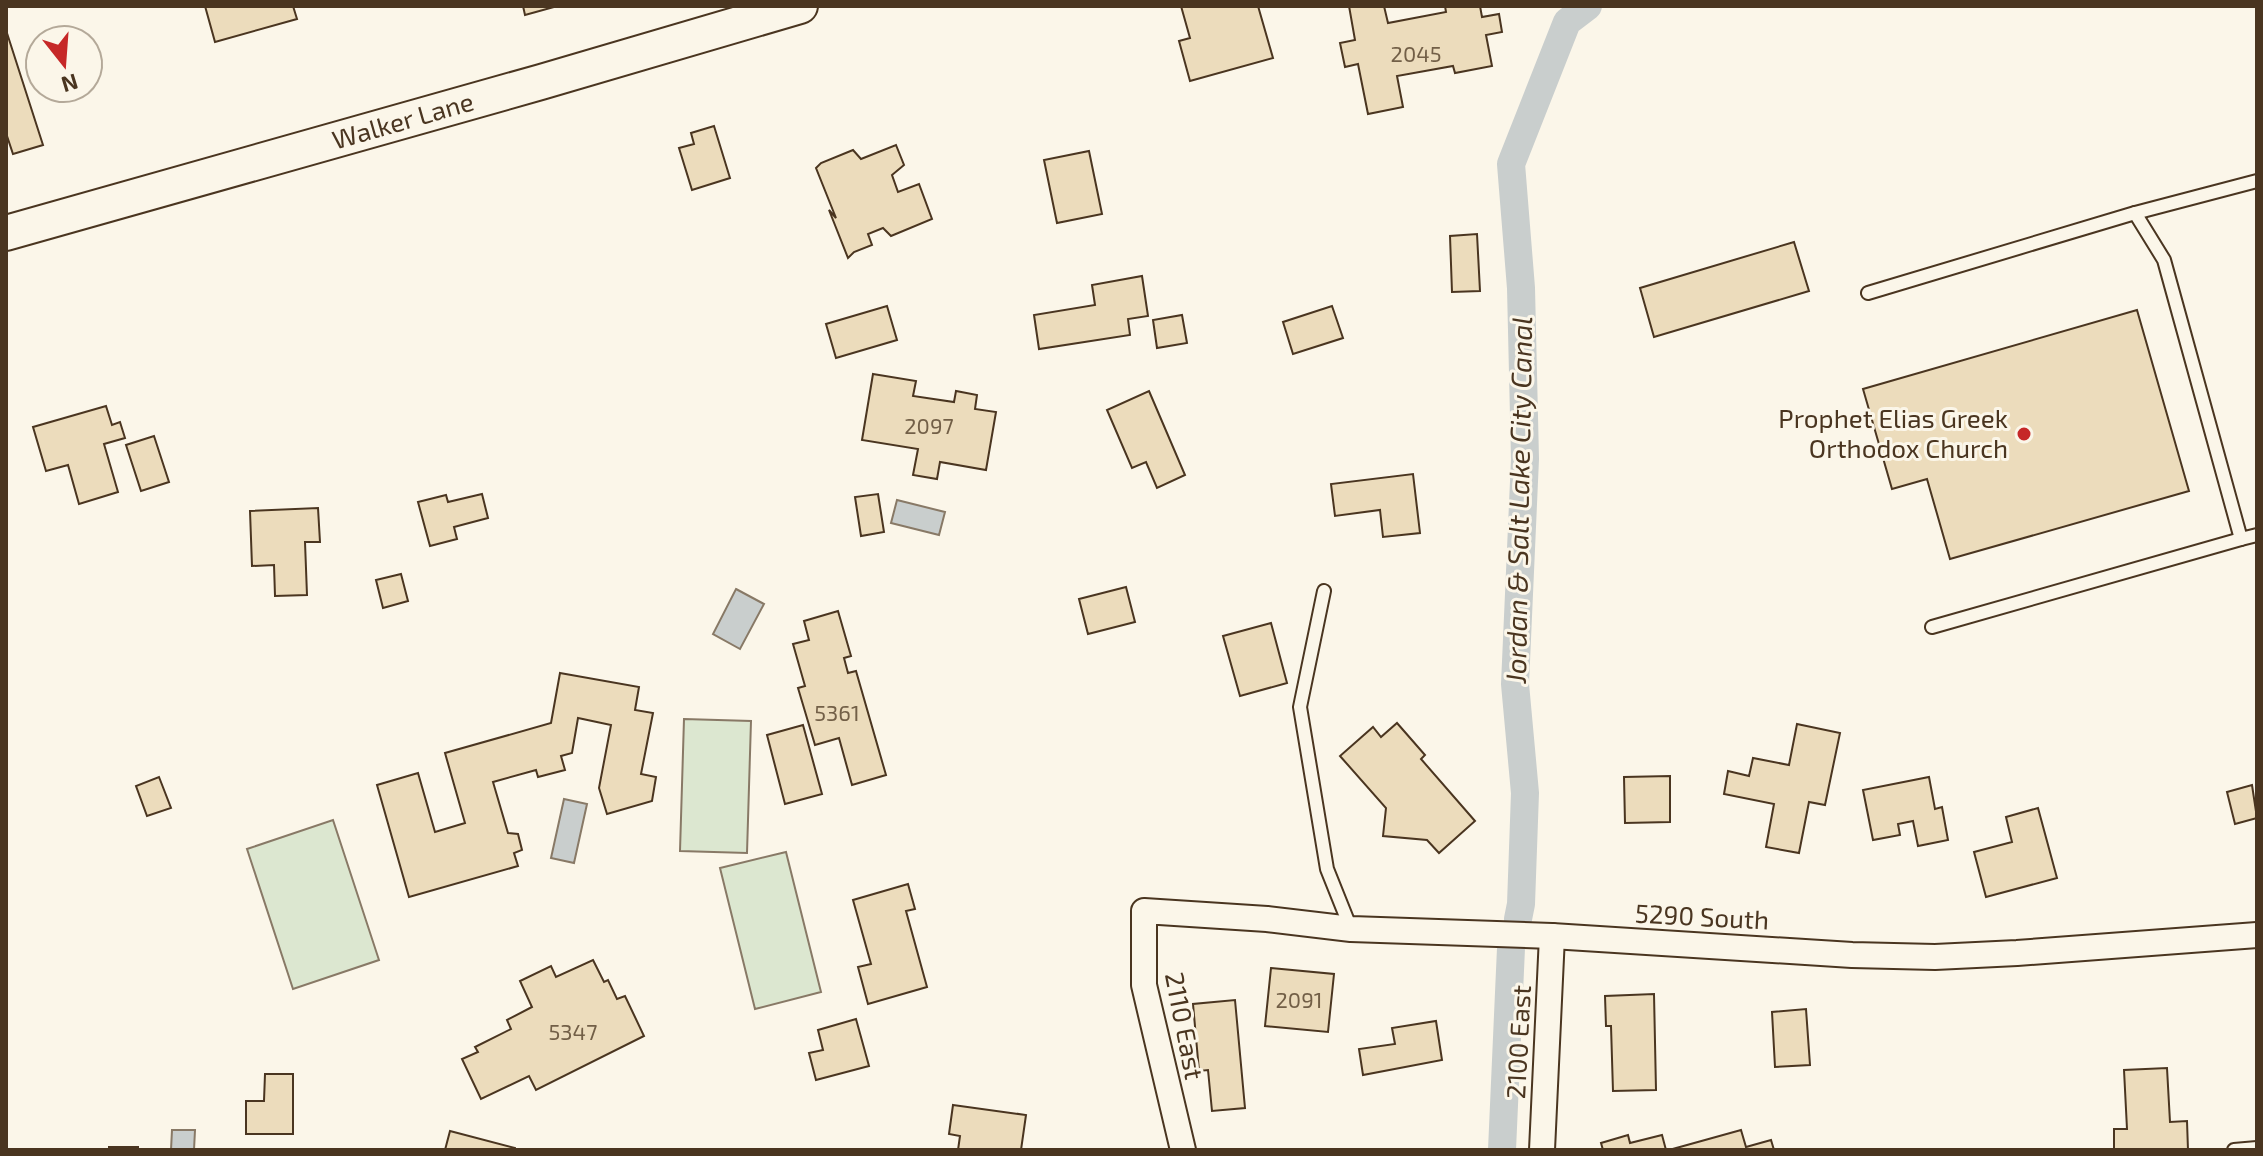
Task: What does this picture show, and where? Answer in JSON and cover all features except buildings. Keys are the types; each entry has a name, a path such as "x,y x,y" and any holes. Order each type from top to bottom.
{"street":[{"name":"Walker Lane","path":"6,233 800,6"},
{"name":"5290 South","path":"1144,911 1267,919 1351,929 1552,936 1852,955 1935,957 2257,935"},
{"name":"2110 East","path":"1144,911 1144,985 1183,1150"},
{"name":"2100 East","path":"1542,1150 1552,936"}],"lane":[{"path":"1868,293 2135,213 2257,181"},
{"path":"2135,213 2164,260 2241,539"},
{"path":"1932,627 2257,535"},
{"path":"1324,591 1300,707 1327,869 1351,929"},
{"path":"2234,1150 2257,1148"}],"green space":[{"path":"684,719 751,721 747,853 680,851"},
{"path":"333,820 379,960 293,989 247,849"},
{"path":"786,852 821,992 755,1009 720,868"}],"shaded area":[{"path":"897,500 945,512 939,535 891,523"},
{"path":"736,589 764,604 740,649 713,634"},
{"path":"564,799 587,804 574,863 551,858"},
{"path":"172,1130 195,1130 194,1150 171,1150"}],"waterway":[{"name":"Jordan & Salt Lake City Canal","path":"1518,919 1525,793 1515,684 1525,459 1521,288 1511,164 1567,22 1588,6"},
{"name":"Jordan & Salt Lake City Canal","path":"1502,1150 1511,948"}],"place":[{"name":"Prophet Elias Greek Orthodox Church","path":"2024,434"}]}
